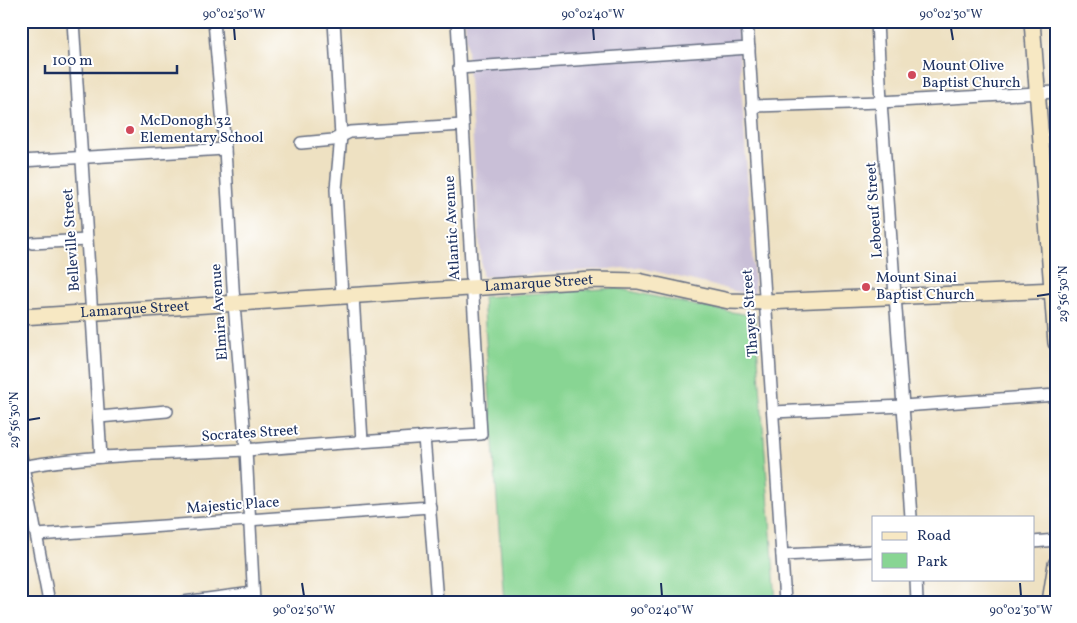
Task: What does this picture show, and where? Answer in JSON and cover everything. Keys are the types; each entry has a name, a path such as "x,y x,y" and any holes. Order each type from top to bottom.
{"street":[{"name":"Belleville Street","path":"73,21 101,457"},
{"name":"Elmira Avenue","path":"214,21 246,450 253,597"},
{"path":"334,21 341,136 336,189 362,441"},
{"name":"Atlantic Avenue","path":"457,21 481,434"},
{"name":"Thayer Street","path":"747,21 785,602"},
{"name":"Leboeuf Street","path":"877,21 881,102 912,516"},
{"path":"1032,21 1037,93 1053,248 1056,343"},
{"path":"459,68 749,48"},
{"path":"752,106 881,102 1056,92"},
{"path":"301,143 333,140 350,132 463,125"},
{"path":"21,161 81,156 225,150"},
{"path":"32,243 87,240"},
{"name":"Lamarque Street","path":"21,317 593,280 638,281 721,300 765,302 1054,290"},
{"path":"773,412 904,406 1056,395"},
{"path":"99,417 167,411"},
{"name":"Socrates Street","path":"22,463 481,434"},
{"path":"424,437 437,602"},
{"path":"22,463 49,602"},
{"name":"Majestic Place","path":"37,535 430,507"},
{"path":"1034,542 1056,540"},
{"path":"782,555 872,551"},
{"path":"1050,602 1056,564"},
{"path":"916,580 917,602"},
{"path":"184,602 253,597"}],"shaded area":[{"path":"465,21 737,21 755,296 638,267 482,277"}],"green space":[{"path":"616,288 697,306 755,316 776,602 504,602 483,297"}],"place":[{"name":"Mount Olive Baptist Church","path":"912,75"},
{"name":"McDonogh 32 Elementary School","path":"130,130"},
{"name":"Mount Sinai Baptist Church","path":"866,287"}]}
